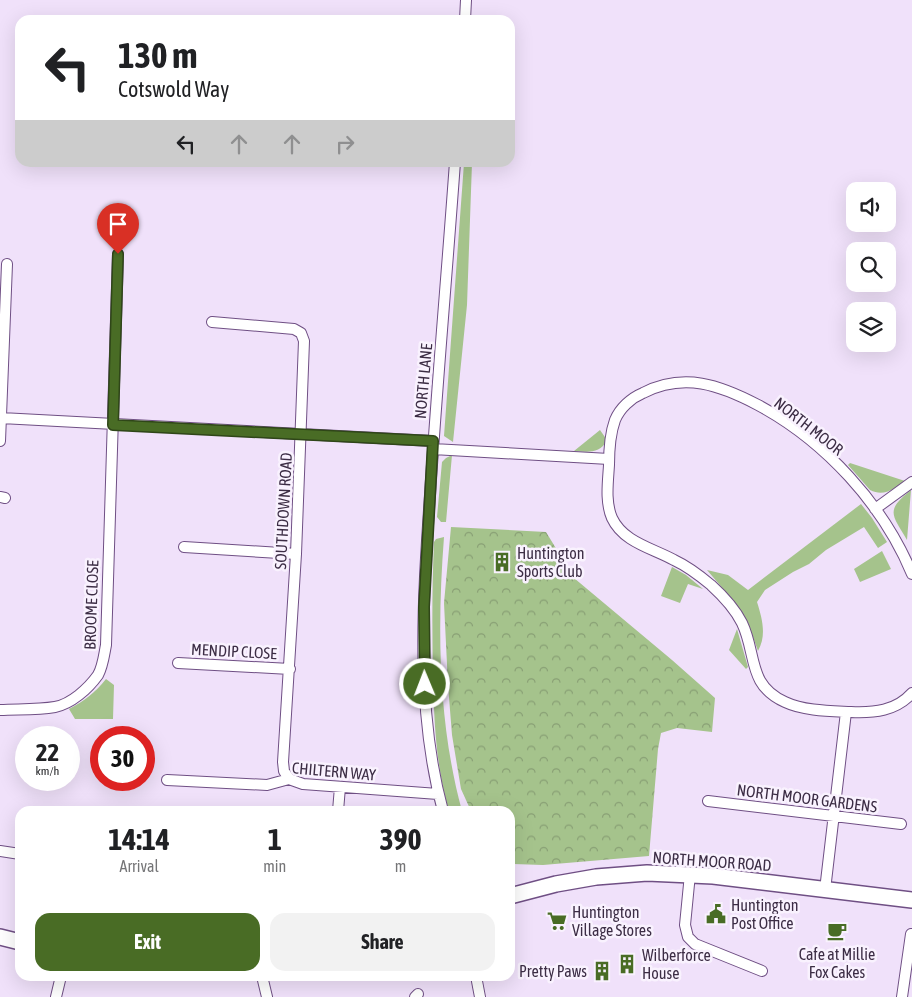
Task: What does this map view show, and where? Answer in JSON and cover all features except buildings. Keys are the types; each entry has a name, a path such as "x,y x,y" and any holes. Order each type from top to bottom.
{"street":[{"path":"465,15 466,0"},
{"name":"NORTH LANE","path":"442,806 430,745 425,684 424,607 433,445 455,167"},
{"name":"BROOME CLOSE","path":"0,710 38,709 65,704 82,692 98,674 104,661 118,254"},
{"path":"0,440 7,264"},
{"name":"SOUTHDOWN ROAD","path":"212,322 294,329 301,333 304,341 296,554 283,762 284,771 289,779"},
{"name":"NORTH MOOR","path":"912,574 896,540 875,508 843,471 810,440 767,410 723,389 705,384 670,383 653,388 631,400 616,419 612,433 609,459 608,503 612,517 627,536 692,570 712,586 734,610 742,623 758,680 764,688 786,703 824,710 866,713 884,711 894,707 906,700 912,693"},
{"path":"1,418 301,434 609,459"},
{"path":"875,508 912,482"},
{"path":"184,547 296,554"},
{"name":"MENDIP CLOSE","path":"178,663 290,670"},
{"path":"825,890 846,712"},
{"name":"CHILTERN WAY","path":"167,780 267,785 289,779 303,784 438,794"},
{"path":"338,806 340,787"},
{"name":"NORTH MOOR GARDENS","path":"708,801 901,824"},
{"path":"0,851 15,853"},
{"name":"NORTH MOOR ROAD","path":"515,895 556,884 596,877 647,873 690,874 912,900"},
{"path":"690,874 685,925 688,937 695,944 762,971"},
{"path":"902,997 910,934"},
{"path":"0,937 15,941"},
{"path":"56,997 60,981"},
{"path":"263,981 267,997"},
{"path":"477,981 480,997"}],"green space":[{"path":"464,167 472,167 467,305 453,442 444,436"},
{"path":"600,430 607,440 601,448 584,452 574,451"},
{"path":"452,455 446,522 441,522 437,517 442,462"},
{"path":"850,463 905,481 889,491 875,492 870,490 848,465"},
{"path":"911,490 907,540 895,518 894,508"},
{"path":"861,504 887,542 878,548 864,527 826,550 809,564 765,590 757,602 763,633 758,651 748,623 735,603 707,570 728,575 748,590"},
{"path":"451,527 546,532 574,578 715,698 712,732 677,728 661,733 649,856 543,865 515,864 515,806 469,806 461,789 452,735 444,603"},
{"path":"444,537 440,606 441,675 448,744 461,806 448,806 438,761 433,693 432,626 434,542 436,539"},
{"path":"882,551 891,569 860,582 854,569"},
{"path":"672,567 686,575 703,589 688,584 680,603 661,596"},
{"path":"737,629 748,667 746,669 729,650"},
{"path":"106,679 114,685 113,719 75,719 69,709 89,696"}],"place":[{"name":"Huntington Sports Club","path":"502,562"},
{"name":"Huntington Post Office","path":"716,914"},
{"name":"Huntington Village Stores","path":"557,921"},
{"name":"Cafe at Millie Fox Cakes","path":"837,931"},
{"name":"Wilberforce House","path":"627,964"},
{"name":"Pretty Paws","path":"602,971"}],"route":[{"path":"118,254 113,425 433,441 424,607 425,684"}]}
